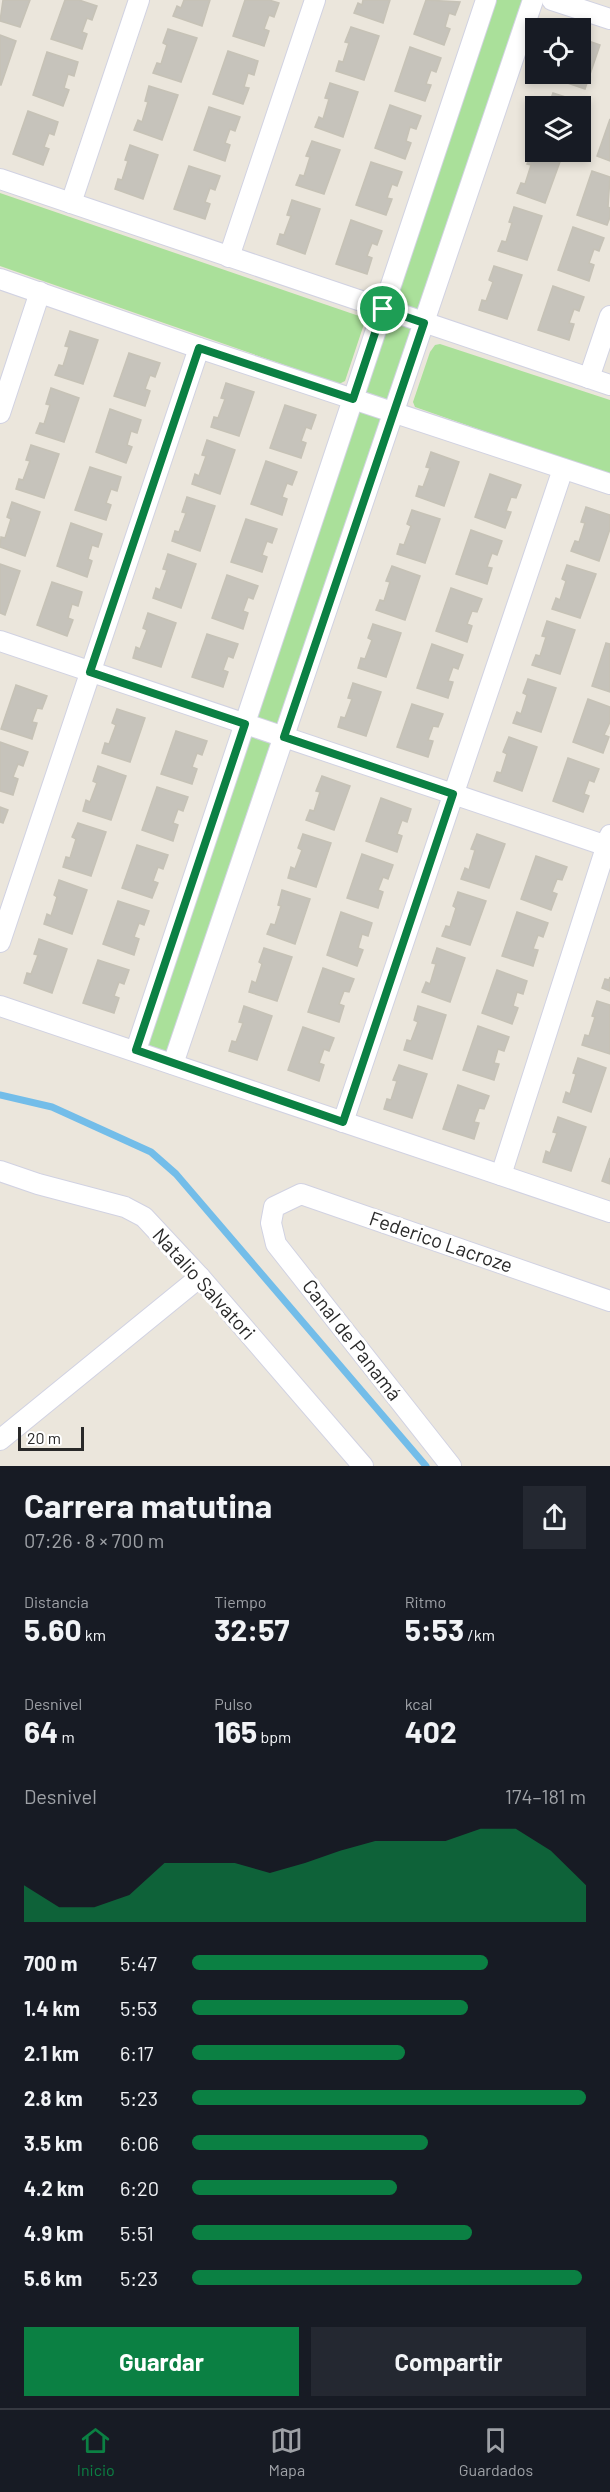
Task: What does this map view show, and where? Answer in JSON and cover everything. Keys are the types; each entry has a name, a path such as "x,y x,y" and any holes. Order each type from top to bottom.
{"street":[{"path":"70,203 138,0"},
{"path":"230,257 315,0"},
{"path":"136,1050 486,0"},
{"path":"173,1064 533,0"},
{"path":"552,0 610,19"},
{"path":"0,179 610,385"},
{"path":"0,279 199,348 610,484"},
{"path":"0,413 40,292"},
{"path":"589,378 610,316"},
{"path":"0,942 199,348"},
{"path":"343,1122 563,469"},
{"path":"0,641 453,794 609,843 501,1175"},
{"path":"0,1006 136,1050 610,1212"},
{"name":"Natalio Salvatori","path":"0,1171 38,1184 125,1207 144,1218 200,1277 363,1466"},
{"name":"Federico Lacroze","path":"274,1207 301,1194 610,1301"},
{"name":"Canal de Panamá","path":"274,1207 271,1223 276,1244 451,1466"},
{"path":"0,1440 200,1277"}],"green space":[{"path":"486,0 533,0 525,18 525,24 173,1064 136,1050"},
{"path":"0,193 359,316 364,323 345,381 339,384 0,266"},
{"path":"440,344 610,400 610,475 415,407 413,402 430,352 435,345"}],"building":[{"path":"3,0 30,0 20,27 0,21"},
{"path":"65,0 79,0 97,6 92,20 87,18 82,32 87,34 82,49 51,39"},
{"path":"184,0 210,0 202,26 173,16 177,6 181,8"},
{"path":"245,0 269,0 279,3 274,17 269,15 264,29 269,31 264,46 233,36"},
{"path":"363,0 390,0 383,23 354,13 358,3 362,5"},
{"path":"426,0 460,2 455,15 449,13 445,27 450,29 444,45 414,34"},
{"path":"351,27 379,36 364,80 336,71 339,61 343,62 349,43 345,42"},
{"path":"168,29 197,38 181,82 153,73 157,63 161,64 167,45 163,43"},
{"path":"0,35 16,41 1,85 0,85"},
{"path":"591,42 600,45 591,71"},
{"path":"410,47 441,58 436,72 431,70 426,84 431,85 425,101 395,91"},
{"path":"228,51 258,61 254,75 248,73 244,87 249,88 243,104 213,94"},
{"path":"47,52 78,62 74,76 68,74 64,88 69,90 63,106 33,95"},
{"path":"330,83 358,92 343,137 315,127 319,117 323,119 329,99 325,98"},
{"path":"570,84 587,84 585,89"},
{"path":"149,86 178,95 162,140 134,130 138,120 142,122 148,102 145,101"},
{"path":"390,105 421,116 416,129 410,127 406,141 411,143 405,159 375,148"},
{"path":"209,107 240,117 235,131 230,129 225,143 230,145 225,161 194,150"},
{"path":"28,111 58,122 54,135 49,133 44,147 49,149 43,165 13,154"},
{"path":"610,119 610,161 597,156"},
{"path":"312,141 340,150 324,194 296,185 300,175 304,176 310,157 306,156"},
{"path":"130,145 158,155 143,199 115,189 118,179 122,180"},
{"path":"371,162 402,172 397,186 392,184 387,198 392,199 386,215 356,205"},
{"path":"528,162 560,162 545,203 517,193 521,183 525,184 531,165 527,164"},
{"path":"189,166 220,176 215,190 210,188 205,202 210,204 205,219 174,209"},
{"path":"592,171 610,177 608,207 610,217 607,225 577,215"},
{"path":"292,200 320,209 305,254 277,244 280,234 284,235 291,216 287,215"},
{"path":"514,207 542,216 527,260 498,251 502,241 506,242"},
{"path":"351,220 382,231 377,245 372,243 367,256 372,258 367,274 336,264"},
{"path":"573,227 604,238 599,251 594,249 589,263 594,265 589,281 558,270"},
{"path":"494,266 522,275 507,319 479,310 482,300 486,301 493,282 489,280"},
{"path":"553,286 584,297 579,311 574,309 569,323 574,324 569,340 538,330"},
{"path":"70,331 98,340 83,384 55,375 59,365 63,366 69,347 65,346"},
{"path":"129,353 160,363 155,377 150,375 145,389 150,391 145,406 114,396"},
{"path":"226,383 254,392 239,436 211,427 214,417 218,418 225,399 221,398"},
{"path":"51,388 79,398 64,442 36,433 40,423 44,424 50,405 46,404"},
{"path":"285,405 316,415 311,429 306,427 301,441 306,443 301,458 270,448"},
{"path":"110,409 141,420 137,433 131,431 127,445 132,447 126,463 96,452"},
{"path":"207,440 235,450 220,494 192,484 195,474 199,476 206,456 202,455"},
{"path":"31,445 59,454 44,498 16,489 19,479 23,480 30,461 26,460"},
{"path":"431,452 459,462 444,506 416,496 419,486 423,487 430,468 426,467"},
{"path":"266,461 297,472 292,485 287,483 282,497 287,499 282,515 251,504"},
{"path":"90,467 121,477 117,491 111,489 106,503 111,505 106,520 75,510"},
{"path":"490,474 521,485 516,498 511,497 506,511 511,512 505,528 475,517"},
{"path":"187,497 215,506 200,551 172,541 175,531 179,532 186,513 182,512"},
{"path":"12,502 40,512 25,556 0,547 1,537 5,538 11,519 7,517"},
{"path":"586,507 610,515 610,529 599,561 571,551 575,541 579,542 585,523 581,522"},
{"path":"412,510 440,519 425,563 397,554 400,544 404,545 411,526 407,524"},
{"path":"246,519 277,529 272,543 267,541 262,555 267,557 262,572 231,562"},
{"path":"71,523 102,534 98,547 92,545 88,559 92,561 87,577 57,566"},
{"path":"471,530 502,541 497,555 492,553 487,567 492,568 487,584 456,574"},
{"path":"168,554 196,564 181,608 153,598 156,588 160,590 167,570 163,569"},
{"path":"0,564 20,571 5,615 0,613"},
{"path":"567,565 596,574 580,618 552,609 556,598 560,600 566,581 562,579"},
{"path":"392,566 420,576 405,620 376,610 380,600 384,601 390,582 386,581"},
{"path":"227,575 258,586 253,599 248,597 243,611 248,613 243,629 212,618"},
{"path":"52,582 82,592 78,606 72,604 68,618 73,620 67,636 37,625"},
{"path":"451,588 482,599 477,612 472,611 467,624 472,626 467,642 436,631"},
{"path":"148,613 176,623 161,667 133,658 136,647 140,649 147,630 143,628"},
{"path":"547,621 575,630 560,674 532,665 536,655 540,656 546,637 542,636"},
{"path":"373,624 401,633 386,677 358,668 361,658 365,659 372,640 368,638"},
{"path":"207,634 238,644 233,658 228,656 223,670 228,672 223,687 192,677"},
{"path":"606,643 610,644 610,692 592,686"},
{"path":"432,644 463,655 458,669 453,667 448,681 453,682 448,698 417,688"},
{"path":"528,679 556,688 541,732 513,723 517,712 521,714 527,695 523,693"},
{"path":"353,683 381,692 366,736 338,727 341,717 345,718 352,699 348,698"},
{"path":"16,685 47,696 42,709 37,708 32,722 37,723 32,739 1,729"},
{"path":"588,699 610,707 610,722 604,735 609,737 603,753 573,742"},
{"path":"412,704 443,714 438,727 433,726 428,740 433,741 428,757 397,747"},
{"path":"117,709 145,718 130,762 102,753 105,743 109,744 116,725 112,723"},
{"path":"176,731 207,741 202,755 197,753 192,767 197,769 192,784 161,774"},
{"path":"509,737 537,747 522,791 494,781 497,772 501,773 507,754 503,752"},
{"path":"0,742 28,752 23,766 18,764 13,777 18,779 13,795 0,791"},
{"path":"568,758 599,769 594,782 589,780 584,794 589,796 583,812 553,801"},
{"path":"98,766 126,776 111,820 83,811 86,800 90,802 97,783 93,781"},
{"path":"322,776 350,786 334,830 306,820 310,810 314,811 320,792 316,791"},
{"path":"157,787 188,797 183,811 178,809 173,823 178,825 173,841 142,830"},
{"path":"381,798 411,809 407,822 402,820 397,834 402,836 397,852 366,841"},
{"path":"0,807 8,810 3,823 0,822"},
{"path":"78,823 106,832 91,876 63,867 66,857 70,858 76,839 72,837"},
{"path":"303,834 331,843 316,887 288,878 291,867 295,869 302,850 298,848"},
{"path":"477,834 505,844 489,888 461,879 465,868 469,870 475,850 471,849"},
{"path":"137,845 168,855 163,869 158,867 153,881 158,883 152,898 122,888"},
{"path":"362,854 393,865 388,879 383,877 378,890 383,892 378,908 347,898"},
{"path":"536,856 567,867 562,880 557,879 552,892 557,894 551,910 521,899"},
{"path":"59,880 87,890 72,934 44,924 47,914 51,916"},
{"path":"282,890 310,899 295,944 267,934 271,924 275,925 281,906 278,905"},
{"path":"458,892 486,901 470,945 442,936 446,926 450,927"},
{"path":"118,901 149,911 144,925 139,923 134,937 139,939 134,955 103,944"},
{"path":"341,912 372,923 368,936 362,934 358,948 363,950 357,966 327,955"},
{"path":"517,912 548,923 543,937 538,935 533,949 538,950 533,966 502,956"},
{"path":"39,939 67,949 52,993 24,983 27,973 31,974 38,955 34,954"},
{"path":"264,948 292,957 277,1001 249,992 252,981 256,983"},
{"path":"437,948 465,958 450,1002 422,992 426,982 430,984 436,964 432,963"},
{"path":"98,960 129,970 124,984 119,982 114,996 119,998 114,1013 83,1003"},
{"path":"323,968 354,979 349,992 344,991 339,1004 344,1006 339,1022 308,1012"},
{"path":"497,970 527,981 523,994 517,992 513,1006 518,1008 512,1024 482,1013"},
{"path":"610,977 610,991 602,988 605,979 609,980"},
{"path":"597,1001 610,1005 610,1054 582,1045 585,1035 589,1036"},
{"path":"244,1006 272,1016 257,1060 229,1051 232,1041 236,1042 243,1023 239,1022"},
{"path":"418,1006 446,1015 432,1059 404,1050 407,1040 411,1041 418,1022 414,1020"},
{"path":"478,1026 509,1037 504,1051 498,1049 494,1063 499,1064 494,1080 463,1070"},
{"path":"303,1027 334,1038 329,1051 324,1049 319,1063 324,1065 319,1081 288,1070"},
{"path":"578,1058 606,1068 591,1112 563,1102 566,1092 570,1094"},
{"path":"399,1065 427,1074 412,1118 384,1109 387,1099 391,1100 397,1081 393,1080"},
{"path":"458,1085 489,1096 484,1109 479,1108 474,1122 479,1123 474,1139 443,1129"},
{"path":"558,1117 586,1127 571,1171 543,1162 546,1151 550,1153 557,1133 553,1132"},
{"path":"610,1158 610,1184 602,1181"}],"waterway":[{"path":"0,1095 52,1107 151,1152 176,1174 426,1466"}],"route":[{"path":"383,309 424,323 284,737 453,794 343,1122 136,1050 245,724 90,672 199,348 353,399 383,309"}]}
